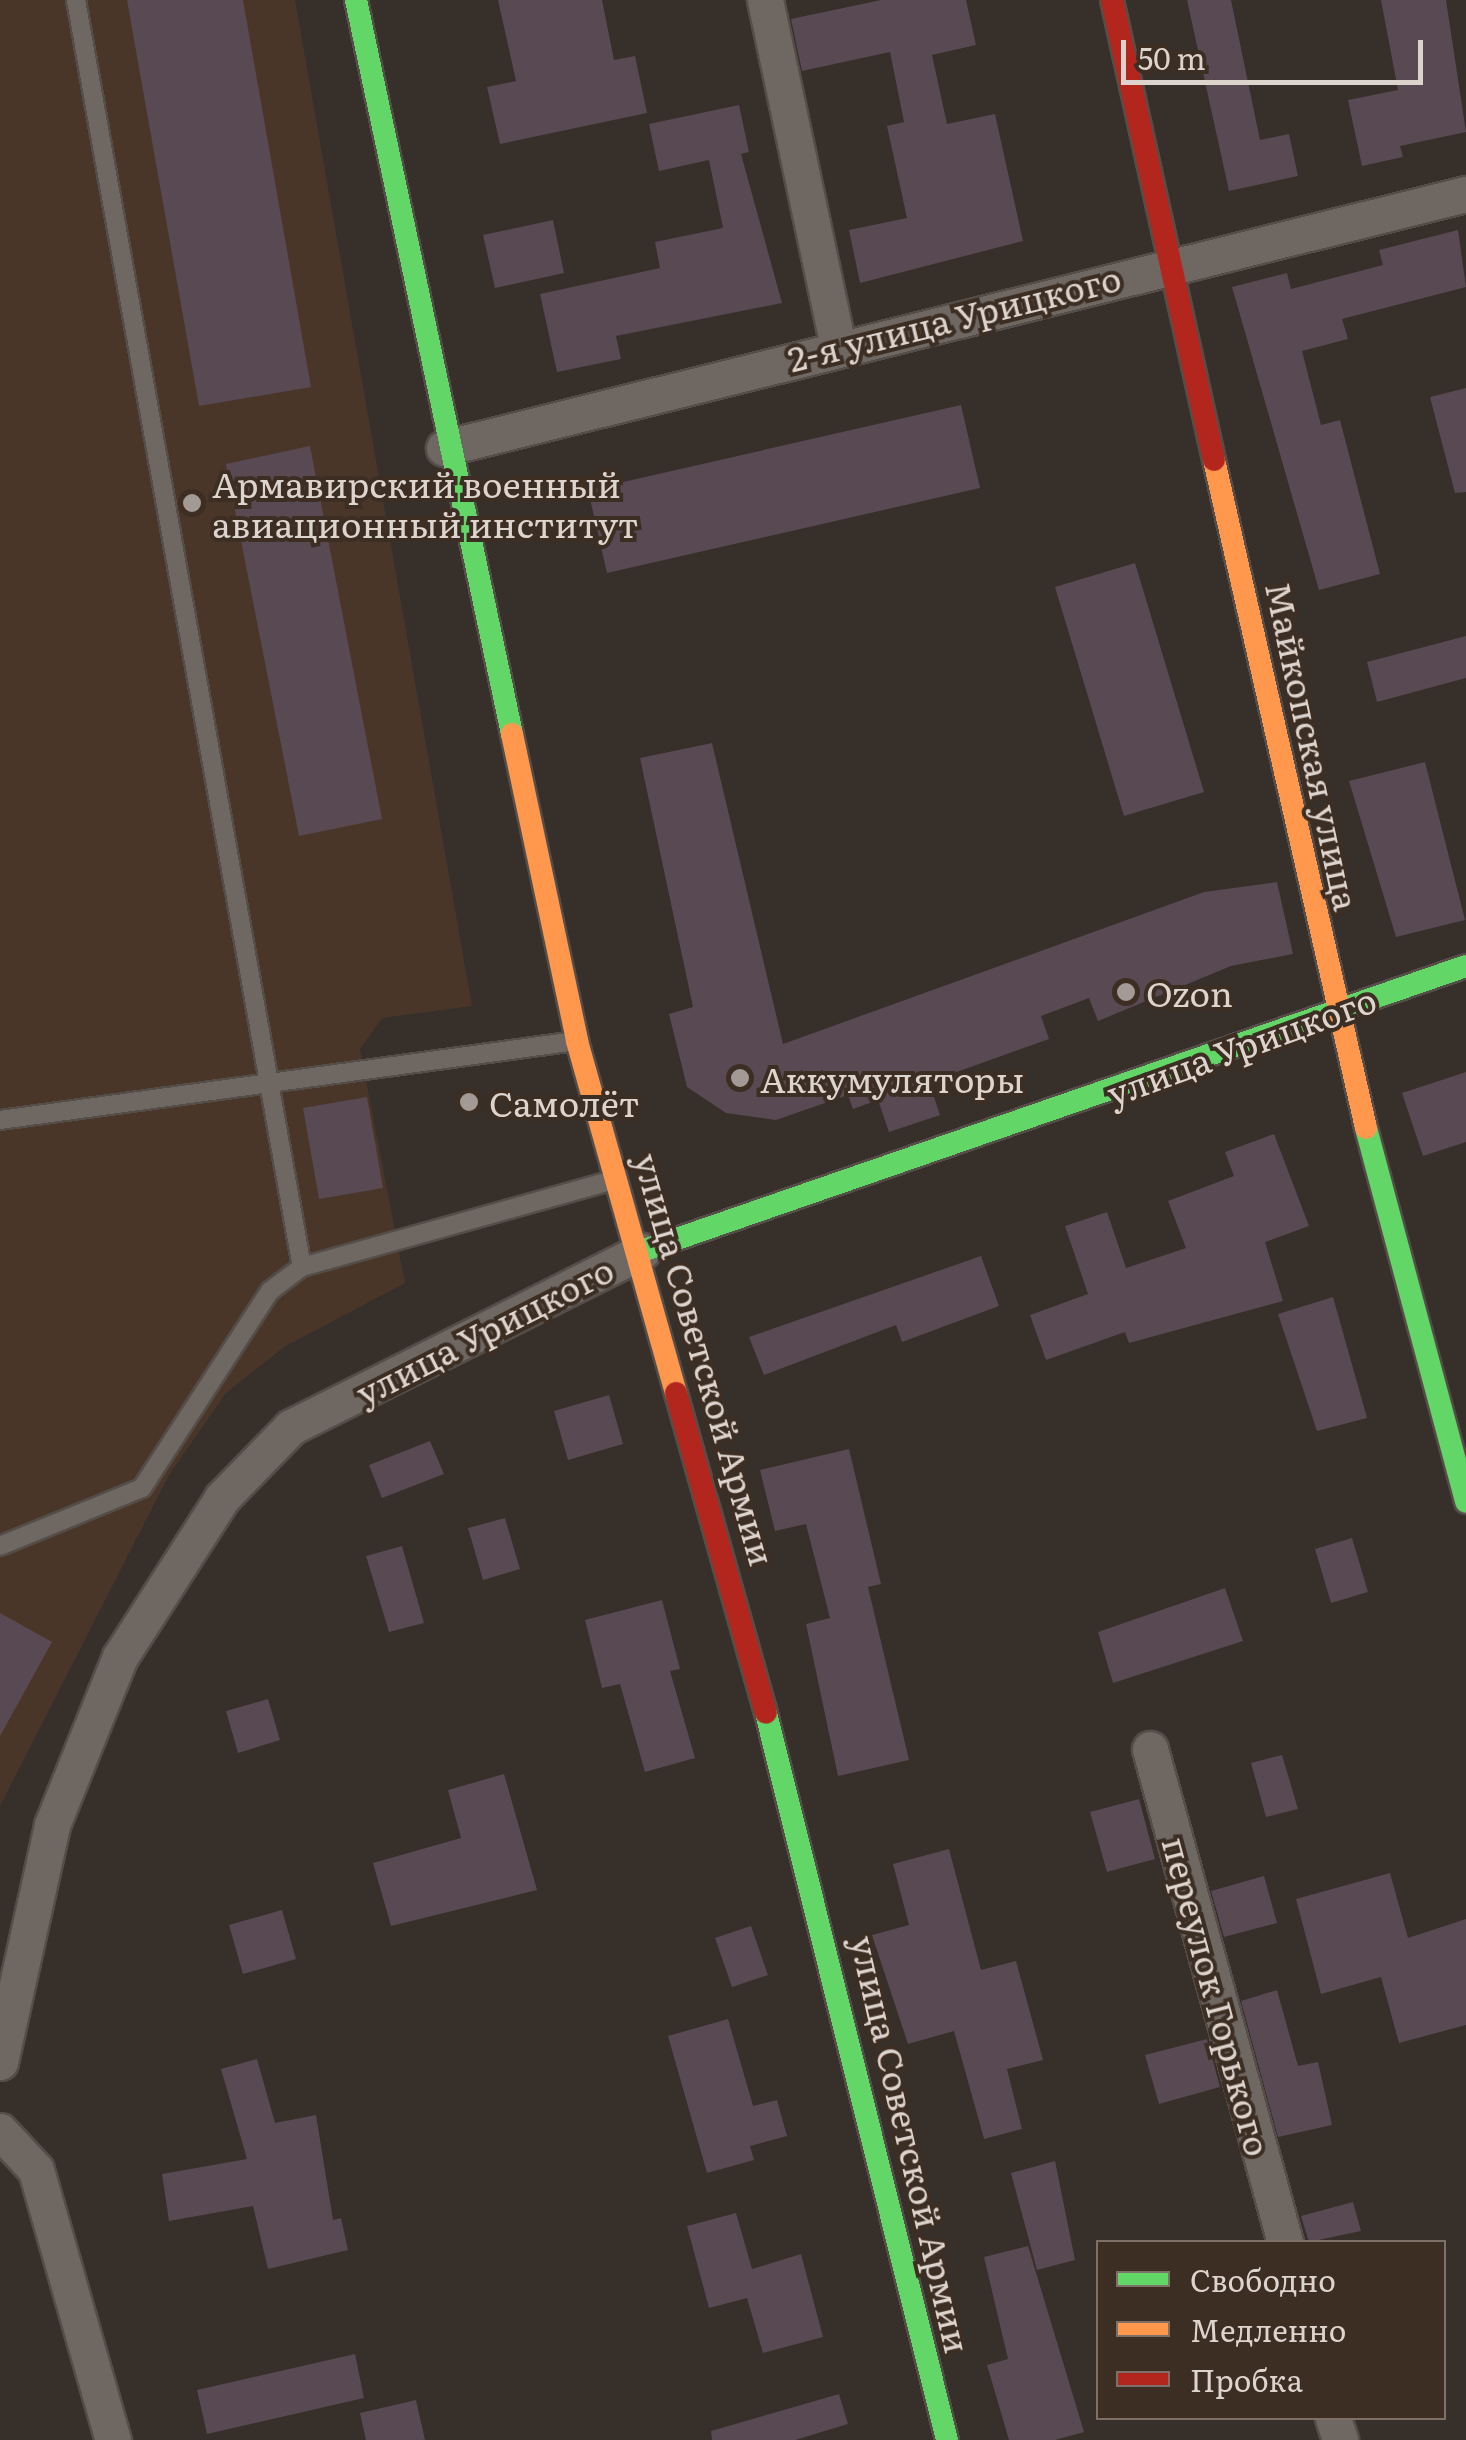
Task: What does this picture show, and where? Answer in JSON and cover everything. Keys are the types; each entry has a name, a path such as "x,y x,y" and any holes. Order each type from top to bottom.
{"main road":[{"name":"улица Советской Армии","path":"356,0 444,448 577,1042 642,1250 806,1854 947,2440"},
{"name":"Майкопская улица","path":"1112,0 1173,262 1335,1010 1466,1502"},
{"name":"улица Урицкого","path":"642,1250 1466,966"}],"street":[{"path":"765,0 838,346"},
{"name":"2-я улица Урицкого","path":"444,448 1173,262 1466,194"},
{"name":"улица Урицкого","path":"0,2062 52,1826 120,1657 222,1498 290,1426 642,1250"},
{"name":"переулок Горького","path":"1150,1749 1284,2240"},
{"path":"0,2131 36,2170 113,2440"}],"lane":[{"path":"76,0 274,1083 302,1267"},
{"path":"0,1120 577,1042"},
{"path":"0,1546 142,1488 270,1291 302,1267 621,1178"}],"shaded area":[{"name":"Армавирский военный авиационный институт","path":"0,0 295,0 472,1006 382,1018 360,1049 405,1283 284,1347 226,1393 169,1475 0,1806"}],"building":[{"path":"127,0 243,0 311,387 199,406"},
{"path":"498,0 602,0 614,60 635,56 647,113 500,144 487,87 516,81"},
{"path":"881,0 966,0 976,45 932,55 947,124 995,114 1023,241 860,283 849,230 907,218 887,126 904,122 890,52 802,71 791,19"},
{"path":"1187,0 1231,0 1260,140 1289,134 1298,176 1229,191"},
{"path":"1381,0 1446,0 1466,132 1400,146 1403,157 1362,166 1348,100 1398,90"},
{"path":"739,105 749,152 741,154 782,303 616,336 621,359 557,372 540,294 660,268 655,242 723,228 709,160 659,171 649,124"},
{"path":"553,220 564,273 495,288 483,235"},
{"path":"1458,230 1466,287 1342,319 1348,339 1302,351 1321,425 1340,420 1380,574 1319,590 1232,287 1287,273 1291,289 1383,265 1379,250"},
{"path":"1466,388 1466,492 1455,493 1430,397"},
{"path":"961,405 980,488 607,573 588,490"},
{"path":"310,446 382,819 299,836 226,464"},
{"path":"1135,563 1204,792 1124,816 1055,587"},
{"path":"1466,636 1466,678 1377,702 1367,662"},
{"path":"712,743 783,1044 1204,892 1277,882 1293,954 1231,966 1098,1021 1089,998 1041,1016 1049,1039 929,1082 940,1115 889,1132 878,1100 853,1109 848,1095 776,1120 726,1113 687,1087 669,1014 693,1007 640,758"},
{"path":"1425,762 1465,920 1396,937 1349,781"},
{"path":"1466,1072 1466,1142 1423,1156 1402,1093"},
{"path":"367,1097 383,1188 319,1199 303,1108"},
{"path":"1274,1134 1309,1226 1265,1242 1283,1301 1129,1343 1125,1332 1046,1360 1030,1315 1088,1294 1065,1226 1107,1212 1126,1268 1186,1248 1168,1201 1234,1176 1225,1152"},
{"path":"981,1256 999,1306 902,1342 896,1325 764,1375 749,1337"},
{"path":"1333,1297 1367,1418 1317,1431 1278,1314"},
{"path":"609,1395 623,1444 568,1460 554,1411"},
{"path":"430,1441 444,1474 382,1498 369,1465"},
{"path":"849,1449 881,1584 868,1587 909,1760 838,1776 806,1624 830,1618 806,1524 775,1531 760,1470"},
{"path":"505,1518 520,1569 483,1580 468,1528"},
{"path":"1352,1538 1368,1592 1331,1603 1315,1549"},
{"path":"402,1546 424,1623 389,1632 366,1556"},
{"path":"1225,1588 1243,1641 1113,1683 1098,1632"},
{"path":"662,1600 680,1669 670,1671 695,1758 645,1772 620,1684 602,1688 585,1620"},
{"path":"0,1613 52,1642 0,1736"},
{"path":"268,1699 280,1740 238,1753 226,1711"},
{"path":"1282,1755 1298,1809 1266,1817 1251,1763"},
{"path":"504,1774 537,1890 391,1926 373,1863 461,1838 448,1790"},
{"path":"1139,1799 1155,1859 1107,1872 1090,1812"},
{"path":"949,1849 981,1970 1016,1961 1043,2060 1007,2069 1022,2129 984,2139 954,2031 908,2044 872,1935 909,1925 893,1864"},
{"path":"1390,1873 1408,1938 1466,1919 1466,2025 1399,2043 1381,1977 1321,1994 1296,1899"},
{"path":"1264,1876 1277,1923 1224,1937 1211,1891"},
{"path":"282,1910 296,1959 243,1974 229,1925"},
{"path":"751,1926 768,1975 732,1987 715,1938"},
{"path":"1277,1990 1298,2066 1318,2062 1332,2125 1278,2137 1241,2001"},
{"path":"728,2019 753,2106 777,2100 787,2136 750,2146 754,2160 707,2173 668,2036"},
{"path":"1207,2039 1220,2087 1159,2104 1145,2055"},
{"path":"257,2059 275,2123 316,2115 333,2220 341,2218 348,2250 268,2269 253,2206 169,2221 162,2174 247,2159 221,2069"},
{"path":"1055,2161 1075,2260 1037,2270 1011,2173"},
{"path":"1353,2202 1361,2231 1308,2240 1301,2216"},
{"path":"736,2213 752,2269 801,2254 823,2337 763,2353 747,2298 709,2308 687,2226"},
{"path":"1028,2246 1084,2432 1055,2440 1009,2440 987,2365 1008,2359 984,2257"},
{"path":"355,2354 364,2398 207,2434 197,2390"},
{"path":"839,2394 848,2424 795,2440 712,2440 711,2431"},
{"path":"416,2400 425,2440 366,2440 360,2413"}],"traffic: fast":[{"path":"356,0 512,734"},
{"path":"642,1251 1466,966"},
{"path":"1366,1128 1466,1502"},
{"path":"766,1713 947,2440"}],"traffic: slow":[{"path":"1214,460 1366,1128"},
{"path":"512,734 577,1041 676,1393"}],"traffic: jam":[{"path":"1112,0 1214,460"},
{"path":"676,1393 766,1713"}],"place":[{"name":"Армавирский военный авиационный институт","path":"192,503"},
{"name":"Ozon","path":"1126,992"},
{"name":"Аккумуляторы","path":"740,1078"},
{"name":"Самолёт","path":"469,1102"}]}
